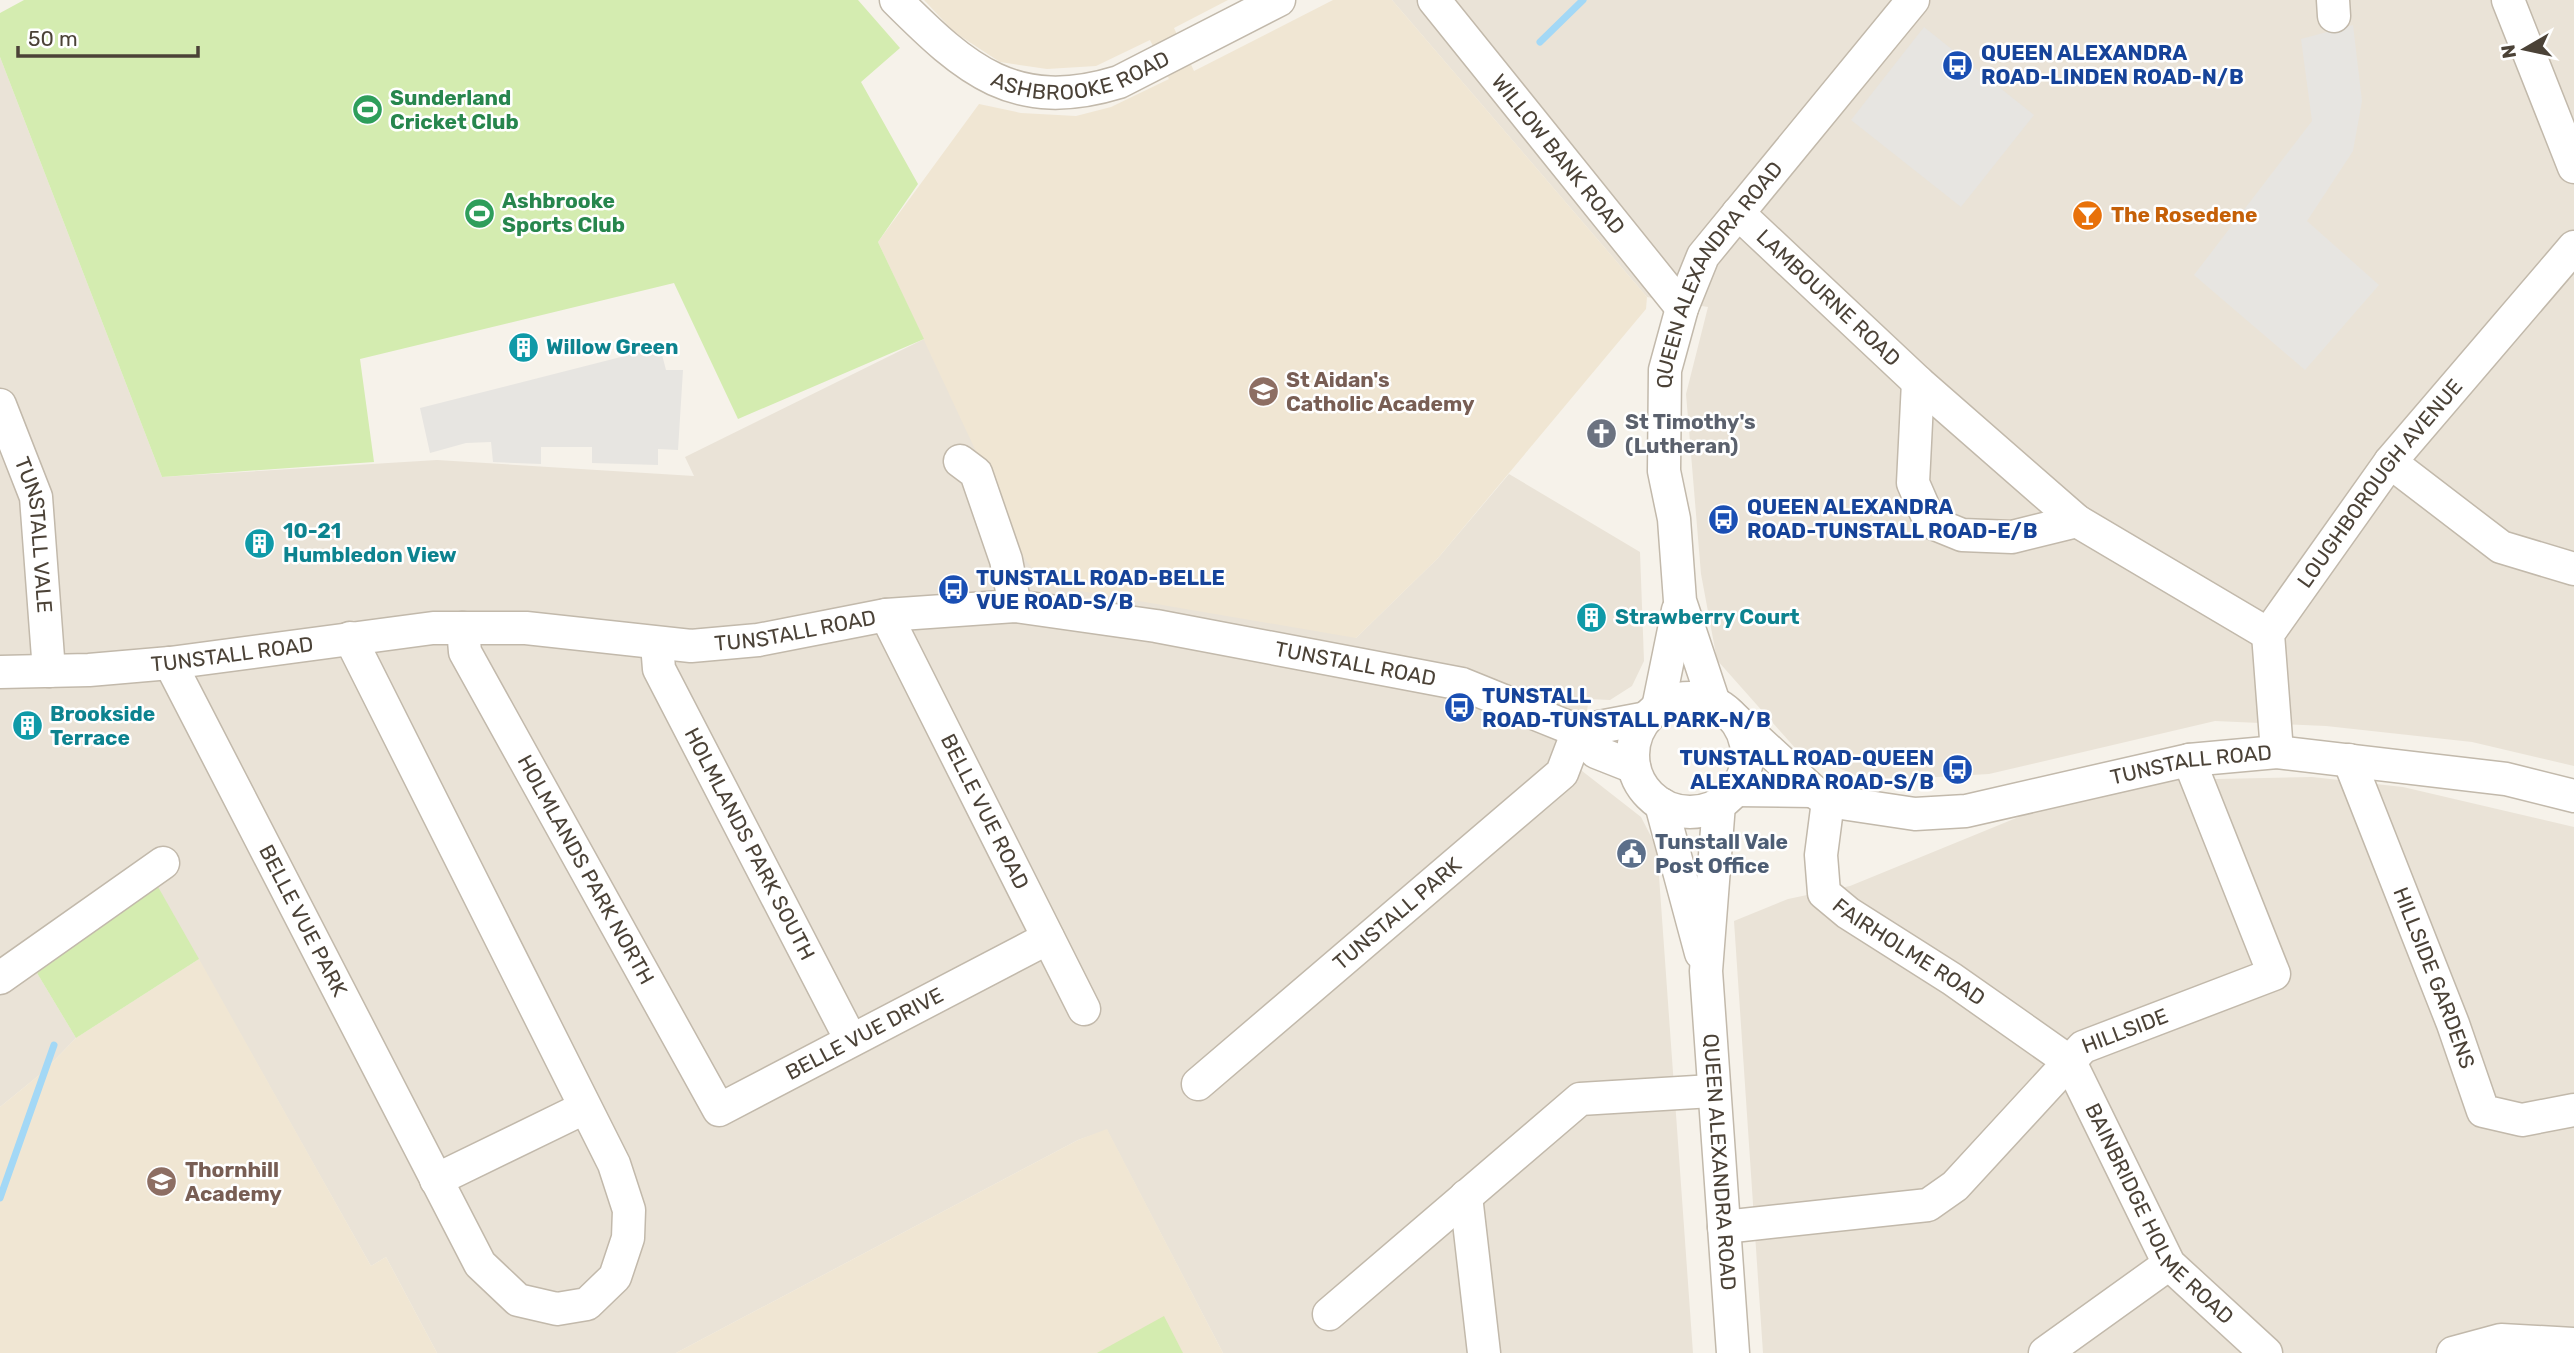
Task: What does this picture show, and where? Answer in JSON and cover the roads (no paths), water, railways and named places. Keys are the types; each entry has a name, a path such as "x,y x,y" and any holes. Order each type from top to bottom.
{"street":[{"name":"ASHBROOKE ROAD","path":"896,0 943,47 972,69 1005,84 1052,93 1098,89 1119,82 1279,0"},
{"name":"WILLOW BANK ROAD","path":"1434,0 1682,308"},
{"name":"QUEEN ALEXANDRA ROAD","path":"1733,1353 1712,1091 1706,971 1727,797 1744,773 1746,744 1739,727 1721,708 1680,601 1674,519 1664,471 1662,416 1665,370 1682,308 1703,256 1913,0"},
{"path":"2508,0 2574,167"},
{"name":"LAMBOURNE ROAD","path":"1738,212 1918,382 2077,521 2268,634"},
{"name":"LOUGHBOROUGH AVENUE","path":"2268,634 2390,462 2574,247"},
{"name":"LAMBOURNE ROAD","path":"1918,382 1913,483 1930,522 1962,535 2012,537 2077,521"},
{"name":"TUNSTALL VALE","path":"0,405 37,497 50,671"},
{"path":"960,461 976,473 1006,560 1015,606"},
{"path":"2390,462 2501,547 2574,569"},
{"name":"QUEEN ALEXANDRA ROAD","path":"1680,601 1652,713 1638,731 1633,750 1634,767 1646,792 1661,804 1706,971"},
{"name":"TUNSTALL ROAD","path":"0,671 50,671 170,663 433,628 526,628 691,646 758,640 886,615 1015,606 1156,626 1462,684 1578,731"},
{"name":"BELLE VUE ROAD","path":"886,615 1084,1009"},
{"name":"HOLMLANDS PARK NORTH","path":"463,628 465,652 719,1110"},
{"path":"2268,634 2277,752"},
{"path":"350,638 614,1164 629,1210 628,1238 615,1278 587,1304 557,1309 518,1300 480,1264 436,1180 584,1108"},
{"name":"HOLMLANDS PARK SOUTH","path":"657,644 659,669 851,1040"},
{"name":"BELLE VUE PARK","path":"170,663 436,1180"},
{"path":"1634,767 1596,752 1578,731 1652,713 1676,700 1698,699 1721,708 1820,796"},
{"name":"TUNSTALL PARK","path":"1198,1084 1562,773 1578,731"},
{"name":"TUNSTALL ROAD","path":"1727,797 1820,796 1914,814 1966,811 2189,760 2277,752 2507,779 2574,796"},
{"name":"HILLSIDE","path":"1724,1227 1928,1205 1955,1186 2083,1047 2274,974 2189,760"},
{"name":"HILLSIDE GARDENS","path":"2349,760 2453,1024 2483,1111 2522,1120 2574,1110"},
{"name":"FAIRHOLME ROAD","path":"1820,796 1824,893 1848,913 1952,979 2070,1062"},
{"path":"1661,804 1690,811 1727,797"},
{"path":"0,978 163,863"},
{"name":"BELLE VUE DRIVE","path":"719,1110 1048,938"},
{"name":"BAINBRIDGE HOLME ROAD","path":"2070,1062 2169,1264 2266,1353"},
{"path":"1329,1314 1580,1099 1712,1091"},
{"path":"1466,1196 1484,1353"},
{"path":"2045,1353 2169,1264"},
{"path":"2454,1353 2501,1340 2574,1344"}],"waterway":[{"path":"1540,42 1583,0"},
{"path":"0,1198 54,1045"}],"place":[{"name":"QUEEN ALEXANDRA ROAD-LINDEN ROAD-N/B","path":"1958,65"},
{"name":"Sunderland Cricket Club","path":"367,110"},
{"name":"Ashbrooke Sports Club","path":"479,213"},
{"name":"The Rosedene","path":"2088,215"},
{"name":"Willow Green","path":"523,347"},
{"name":"St Aidan's Catholic Academy","path":"1263,392"},
{"name":"St Timothy's (Lutheran)","path":"1602,434"},
{"name":"QUEEN ALEXANDRA ROAD-TUNSTALL ROAD-E/B","path":"1724,519"},
{"name":"10-21 Humbledon View","path":"260,543"},
{"name":"TUNSTALL ROAD-BELLE VUE ROAD-S/B","path":"953,590"},
{"name":"Strawberry Court","path":"1592,617"},
{"name":"TUNSTALL ROAD-TUNSTALL PARK-N/B","path":"1459,708"},
{"name":"Brookside Terrace","path":"27,726"},
{"name":"TUNSTALL ROAD-QUEEN ALEXANDRA ROAD-S/B","path":"1957,770"},
{"name":"Tunstall Vale Post Office","path":"1632,854"},
{"name":"Thornhill Academy","path":"162,1182"}]}
